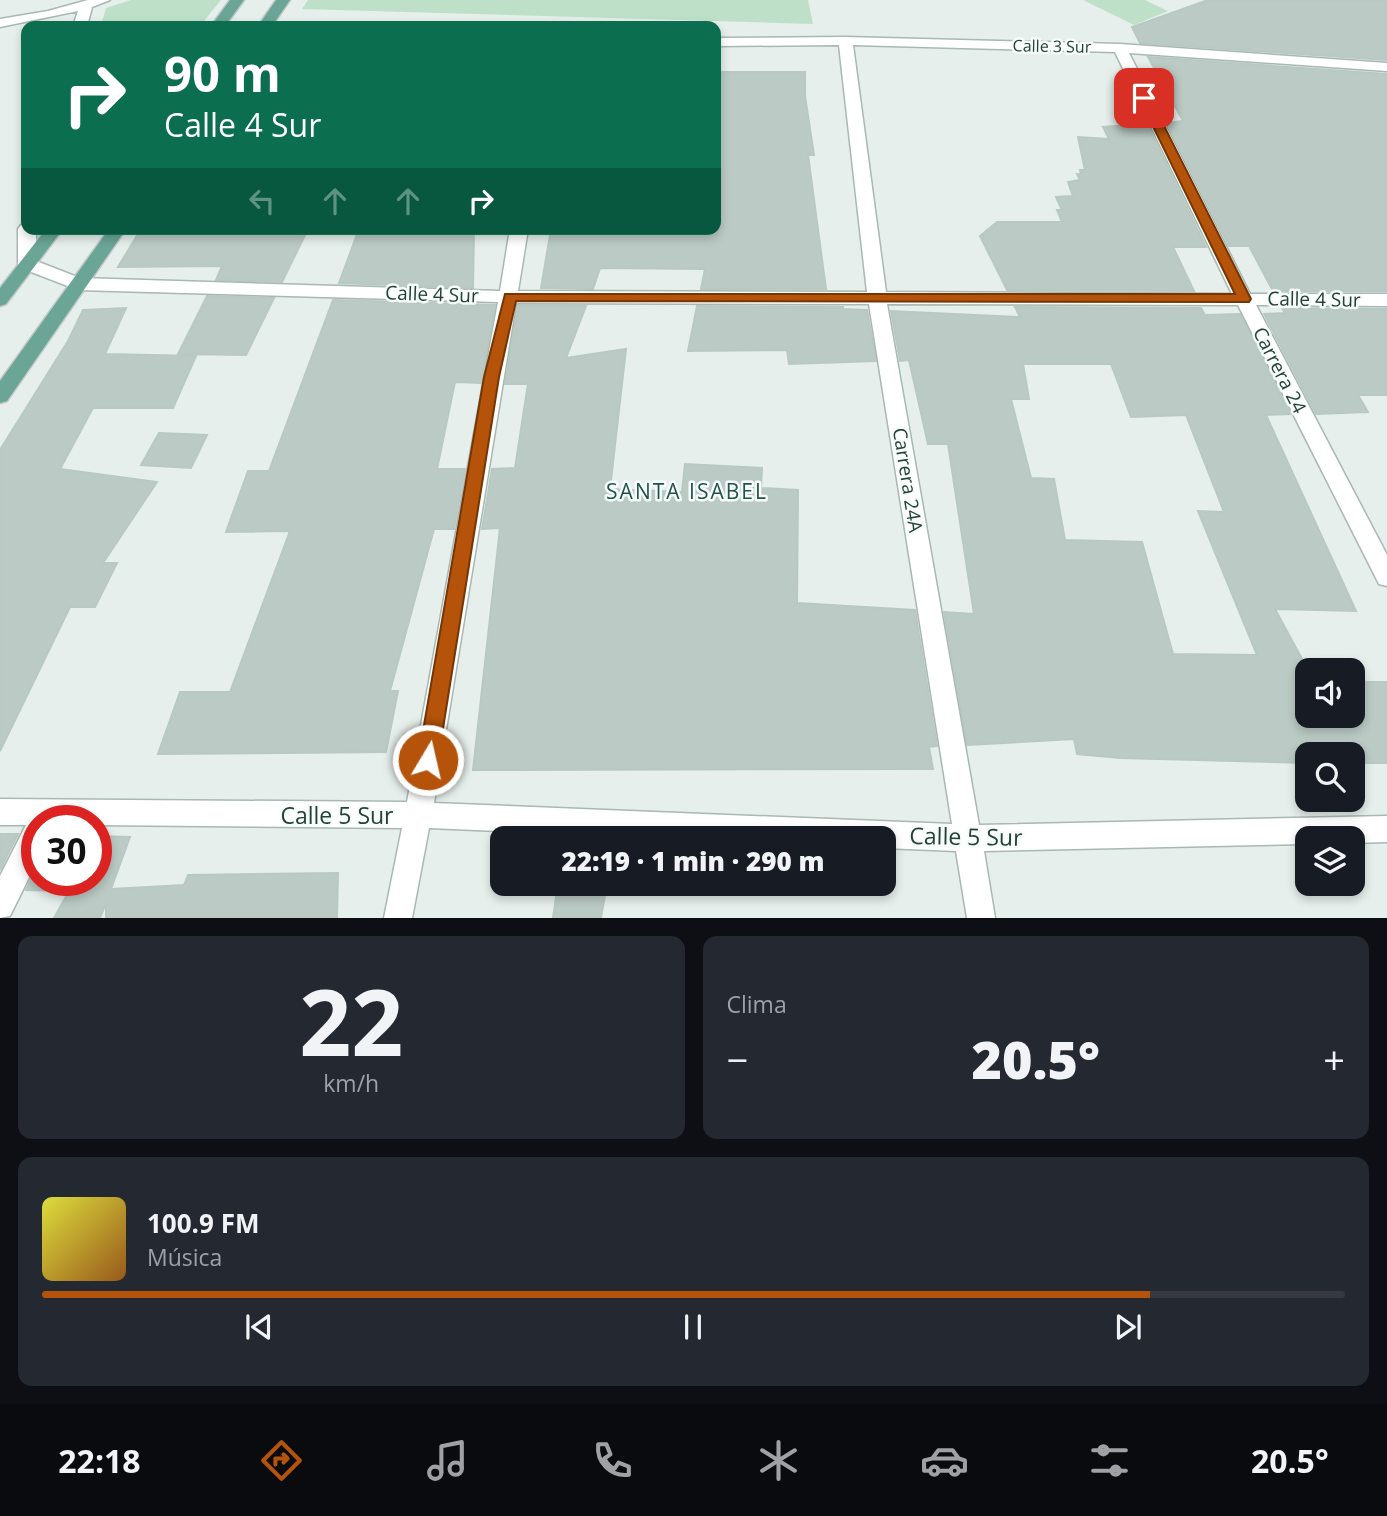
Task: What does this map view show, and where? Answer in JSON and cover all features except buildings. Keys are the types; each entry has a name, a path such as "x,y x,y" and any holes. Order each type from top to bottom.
{"main road":[{"path":"222,21 237,0"},
{"path":"268,21 283,0"},
{"path":"1,297 50,235"},
{"path":"0,396 114,235"}],"street":[{"path":"0,35 7,22 103,0"},
{"path":"82,21 86,6"},
{"name":"Calle 3 Sur","path":"721,41 845,41 1120,48 1387,67"},
{"name":"Carrera 24A","path":"845,41 877,297 981,918"},
{"name":"Carrera 24","path":"1120,48 1244,299 1387,577"},
{"path":"27,235 27,264"},
{"path":"398,918 419,815 492,377 510,297 518,235"},
{"name":"Calle 4 Sur","path":"27,264 78,284 510,297 1387,300"},
{"name":"Calle 5 Sur","path":"0,812 21,817"},
{"name":"Calle 5 Sur","path":"112,821 419,815 967,838 1387,829"},
{"path":"0,906 21,863"}],"green space":[{"path":"131,0 221,0 204,21 102,21 106,8"},
{"path":"308,0 808,0 813,24 721,21 302,9"},
{"path":"1083,0 1145,0 1168,11 1134,25"}],"district":[{"name":"SANTA ISABEL","path":"687,491"}],"route":[{"path":"428,760 492,377 510,297 1244,299 1144,98"}]}
